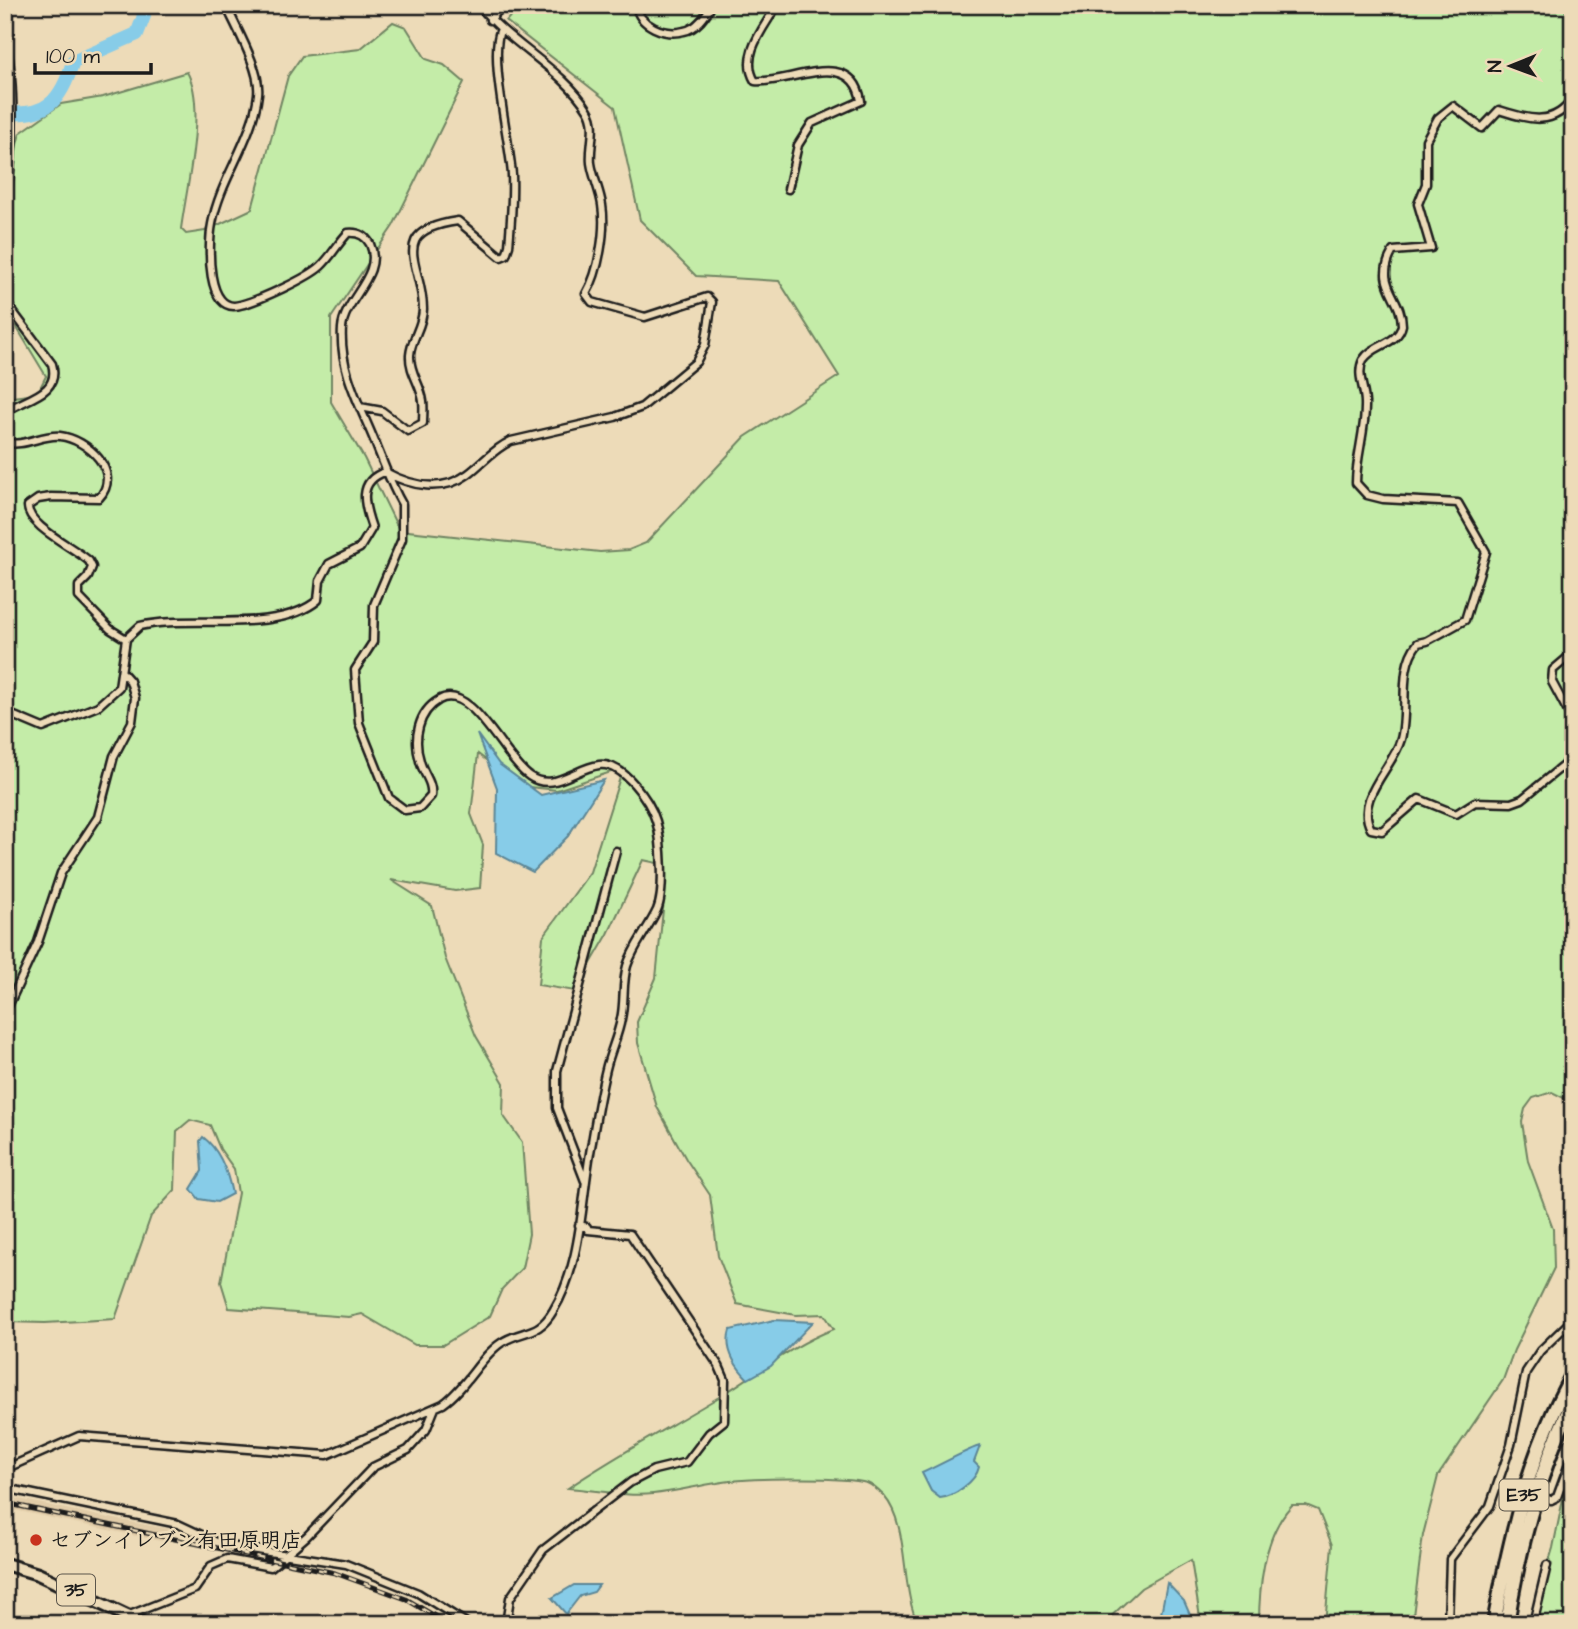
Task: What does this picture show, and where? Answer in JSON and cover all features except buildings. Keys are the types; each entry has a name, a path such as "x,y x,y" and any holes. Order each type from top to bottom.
{"highway":[{"name":"E35","path":"1494,1624 1521,1503 1535,1459 1573,1374"},
{"name":"E35","path":"1507,1624 1532,1507 1573,1401"},
{"name":"35","path":"5,1564 38,1574 144,1624"}],"street":[{"path":"5,1469 79,1436 327,1455 372,1432 435,1408 456,1395 501,1343 543,1326 562,1294 574,1254 606,1070 621,1019 627,966 659,907 661,880 656,822 637,785 611,767 599,765 560,780 540,782 528,776 508,757 485,721 468,704 454,697 439,700 428,709 419,725 419,761 430,784 431,796 421,808 405,810 389,798 359,723 355,670 373,642 374,605 402,539 402,504 385,472 352,391 345,365 342,325 372,266 373,252 368,240 360,234 348,233 322,265 249,303 233,307 223,305 215,293 211,226 249,129 258,94 258,79 226,5"},
{"path":"5,712 39,728 50,727 98,706 119,687 126,639 135,629 145,625 272,618 310,607 317,600 320,581 330,564 360,548 372,528 365,507 364,490 373,476 385,472 403,482 432,486 453,483 497,447 511,441 615,417 642,407 691,367 705,345 712,302 707,297 645,317 592,302 586,294 591,286 602,234 603,206 591,162 594,127 589,111 562,82 490,20 479,5"},
{"path":"490,20 503,5"},
{"path":"636,5 638,15 648,25 665,32 685,31 696,25 712,5"},
{"path":"777,5 750,55 750,74 755,81 772,82 828,70 849,78 860,90 862,101 812,123 798,145 788,189"},
{"path":"1569,5 1573,21"},
{"path":"360,407 382,411 408,431 423,423 423,400 411,367 410,351 423,322 423,304 413,263 413,246 422,233 458,221 500,257 506,255 509,246 512,174 498,66 497,37 501,29"},
{"path":"5,39 12,158 5,199"},
{"path":"1573,98 1567,107 1549,119 1530,120 1499,110 1482,128 1453,106 1438,118 1426,140 1426,184 1418,204 1431,248 1393,251 1387,261 1385,280 1402,325 1394,339 1370,352 1361,366 1366,418 1356,467 1356,483 1367,495 1383,499 1458,503 1486,552 1465,620 1427,642 1418,643 1410,656 1401,741 1374,788 1367,807 1368,822 1371,829 1382,831 1419,799 1456,814 1475,802 1511,803 1537,788 1564,765 1573,749"},
{"path":"5,208 7,245"},
{"path":"5,301 52,364 54,372 47,390 5,412"},
{"path":"5,442 59,436 71,438 100,459 104,467 106,486 99,498 38,499 29,506 28,512 34,523 89,561 92,567 88,577 79,586 79,597 110,629 126,639"},
{"path":"1573,653 1553,670 1552,682 1573,721"},
{"path":"5,1013 38,942 61,873 98,817 114,756 132,722 135,698 131,681 122,672"},
{"path":"586,1183 557,1108 557,1071 616,851"},
{"path":"506,1624 506,1609 510,1598 543,1550 631,1482 654,1470 687,1462 701,1441 724,1421 725,1380 719,1366 630,1234 588,1230 579,1226"},
{"path":"1448,1624 1450,1559 1486,1513 1502,1485 1525,1372 1540,1351 1573,1319"},
{"path":"127,1616 195,1589 211,1566 226,1559 271,1567 373,1467 408,1450 426,1430 435,1408"},
{"path":"1502,1485 1551,1500 1557,1497 1573,1453"},
{"path":"5,1488 178,1524 223,1545 346,1564 418,1593 468,1624"},
{"path":"1533,1624 1547,1565"}],"shaded area":[{"path":"5,1496 169,1529 165,1542 5,1508"}],"green space":[{"path":"520,5 1573,5 1573,1111 1564,1098 1552,1092 1533,1098 1525,1109 1522,1122 1528,1161 1553,1229 1554,1268 1514,1350 1503,1380 1438,1476 1423,1535 1412,1624 1325,1624 1332,1545 1318,1510 1306,1505 1292,1505 1275,1530 1269,1545 1262,1577 1259,1624 1201,1624 1191,1560 1141,1588 1103,1624 918,1624 912,1609 898,1523 884,1496 867,1483 792,1478 748,1480 643,1495 568,1488 719,1397 789,1351 834,1329 824,1314 796,1315 737,1304 718,1256 710,1195 657,1107 638,1043 637,1022 656,978 665,890 662,864 643,860 608,934 575,991 538,985 543,937 590,872 623,768 557,790 520,786 478,754 471,814 483,845 480,888 455,891 391,880 432,906 445,958 476,1036 504,1083 503,1115 522,1142 529,1234 522,1268 502,1289 490,1316 443,1345 415,1345 362,1314 349,1317 229,1308 221,1282 238,1193 234,1169 220,1149 210,1125 190,1120 177,1131 175,1190 151,1216 115,1319 5,1322 5,398 37,394 46,376 5,308 5,191 20,133 61,104 103,97 187,72 193,87 195,126 181,229 186,234 205,231 252,209 288,76 302,56 360,49 393,22 406,27 426,59 444,65 464,82 393,226 331,318 331,402 364,458 399,530 600,552 629,550 646,543 745,437 839,376 779,281 696,276 640,220 615,107 506,21"},
{"path":"1573,1469 1573,1624 1530,1624 1553,1548 1565,1489"}],"water":[{"path":"477,734 499,764 541,795 604,780 568,836 533,872 496,853 497,788"},
{"path":"203,1137 219,1155 232,1194 217,1202 199,1199 191,1189 202,1171 200,1141"},
{"path":"774,1320 813,1322 771,1366 748,1379 732,1357 728,1344 730,1330"},
{"path":"980,1446 974,1462 979,1467 969,1483 946,1497 940,1498 931,1491 922,1473"},
{"path":"1167,1583 1184,1601 1194,1624 1159,1624"},
{"path":"574,1585 599,1585 594,1592 580,1596 566,1614 552,1598"}],"waterway":[{"path":"5,113 32,112 50,104 63,87 73,62 137,34 144,16 141,5"}],"railway":[{"path":"5,1503 335,1573 406,1599 448,1624"}],"place":[{"name":"セブンイレブン有田原明店","path":"36,1540"}]}
